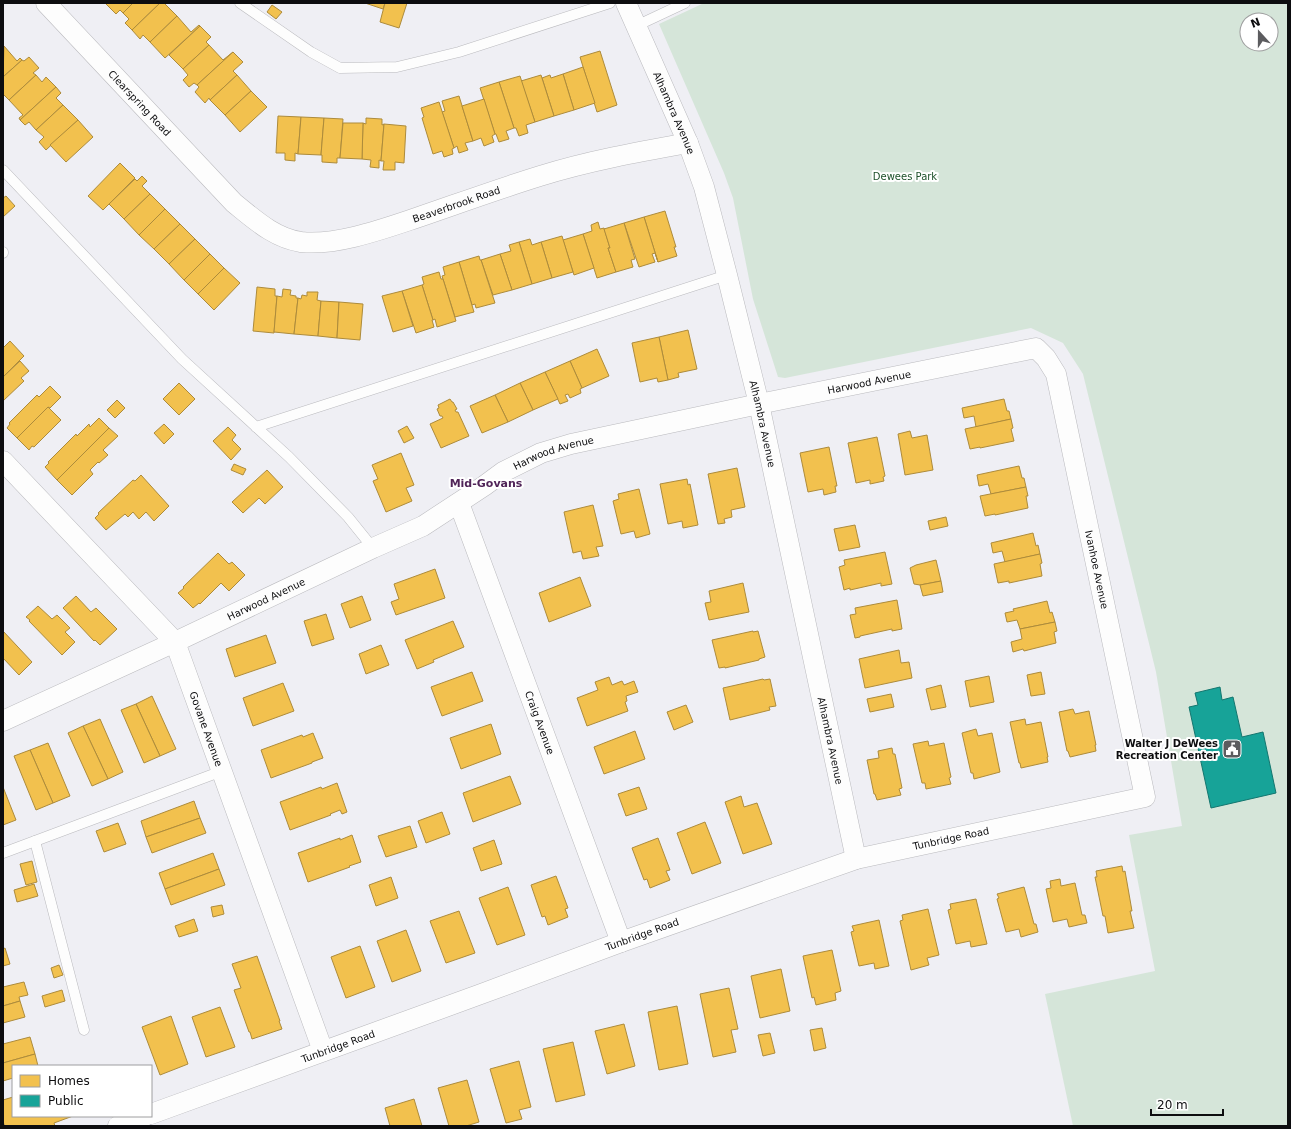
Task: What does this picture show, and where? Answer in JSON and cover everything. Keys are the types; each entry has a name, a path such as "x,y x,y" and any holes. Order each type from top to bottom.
{"street":[{"name":"Clearspring Road","path":"46,3 234,203"},
{"name":"Alhambra Avenue","path":"626,3 688,143 704,187 760,404 856,859"},
{"name":"Beaverbrook Road","path":"234,203 258,222 281,236 301,242 325,242 372,232 541,176 618,156 688,143"},
{"name":"Harwood Avenue","path":"3,721 423,526 504,472 541,453 571,444 1036,348"},
{"name":"Ivanhoe Avenue","path":"1036,348 1046,358 1056,374 1145,797"},
{"name":"Govane Avenue","path":"3,461 175,642 323,1051"},
{"name":"Craig Avenue","path":"459,503 621,942"},
{"name":"Tunbridge Road","path":"152,1114 489,992 621,942 856,859 1145,797"},
{"path":"118,1126 142,1117"}],"lane":[{"path":"240,3 311,52 340,68 397,67 459,52 610,3"},
{"path":"636,26 685,3"},
{"path":"3,170 182,359 289,457 348,518 373,548"},
{"path":"256,427 727,275"},
{"path":"3,853 222,771"},
{"path":"35,841 84,1030"}],"green space":[{"name":"Dewees Park","path":"704,3 1288,3 1288,1126 1073,1126 1045,994 1155,971 1129,835 1182,826 1156,672 1083,374 1063,343 1031,328 785,378 778,377 753,299 733,198 724,173 659,24"}],"building: Homes":[{"path":"105,3 133,3 123,13 120,10 116,14"},
{"path":"133,3 160,3 132,30 125,23 129,19 123,13"},
{"path":"160,3 164,3 177,16 150,42 143,35 140,39 132,30"},
{"path":"365,3 385,3 383,9"},
{"path":"385,3 407,3 399,28 380,22"},
{"path":"272,5 282,12 276,19 267,12"},
{"path":"177,16 191,32 199,25 200,26 165,58 150,42"},
{"path":"200,26 211,37 206,42 209,45 183,69 169,55"},
{"path":"209,45 223,60 233,52 197,85 194,83 189,87 183,80 188,75 183,69"},
{"path":"4,46 17,61 20,58 22,60 3,77"},
{"path":"600,51 617,105 597,112 580,57"},
{"path":"233,52 243,62 233,71 237,75 205,103 195,92 199,87 197,85"},
{"path":"29,57 39,68 33,73 36,75 9,100 3,94 3,77 22,60 24,61"},
{"path":"583,67 595,103 574,110 563,74"},
{"path":"563,74 574,110 554,116 542,78 550,75 551,78"},
{"path":"36,75 42,82 46,77 56,87 20,120 19,118 23,115 9,100"},
{"path":"237,75 251,91 225,115 210,100"},
{"path":"541,75 554,116 535,122 521,81"},
{"path":"520,76 535,122 526,125 528,133 519,136 516,128 514,128 499,82"},
{"path":"499,82 514,128 506,131 509,139 499,142 480,88"},
{"path":"56,87 61,93 56,98 63,105 36,130 29,122 25,125 20,120"},
{"path":"251,91 267,107 240,132 225,115"},
{"path":"459,96 473,141 465,143 468,150 459,153 457,146 454,148 442,112 445,111 442,101"},
{"path":"484,99 495,134 492,136 494,142 484,146 481,138 473,141 462,106"},
{"path":"439,102 454,148 452,149 453,154 444,157 442,151 433,154 422,118 424,117 421,108"},
{"path":"63,105 78,120 46,150 39,142 44,137 36,130"},
{"path":"278,116 301,117 298,154 295,153 295,161 285,160 285,153 276,153"},
{"path":"301,117 324,118 321,155 298,154"},
{"path":"324,118 343,119 340,158 337,158 337,163 322,162 321,155"},
{"path":"366,118 382,119 382,125 384,124 379,168 370,167 371,160 362,159 363,123 366,124"},
{"path":"78,120 93,137 66,162 50,145"},
{"path":"343,123 363,123 362,159 340,158"},
{"path":"384,124 406,126 404,163 395,162 395,170 383,170 384,161 381,161"},
{"path":"120,163 135,178 103,210 88,196"},
{"path":"142,176 147,181 142,186 150,194 124,219 109,204 135,179 137,181"},
{"path":"150,194 165,209 139,235 124,219"},
{"path":"6,196 15,206 3,217 3,198"},
{"path":"165,209 180,224 154,249 139,235"},
{"path":"665,211 676,247 674,247 677,256 658,262 644,217"},
{"path":"644,217 658,262 655,253 652,254 655,262 639,267 624,223"},
{"path":"598,222 600,229 604,228 610,248 608,248 616,272 597,278 583,234 592,231 591,225"},
{"path":"624,223 635,259 631,260 633,267 616,272 608,248 610,248 604,229"},
{"path":"180,224 195,239 169,264 154,249"},
{"path":"583,234 594,268 574,275 563,240"},
{"path":"562,236 573,272 552,278 541,242"},
{"path":"195,239 210,254 184,280 169,264"},
{"path":"530,239 532,245 541,242 552,278 532,284 519,242"},
{"path":"519,242 532,284 512,290 500,254 511,251 509,245"},
{"path":"210,254 224,268 198,294 184,280"},
{"path":"500,254 512,290 493,295 481,260"},
{"path":"479,256 495,303 476,308 475,304 472,305 459,262"},
{"path":"459,262 474,312 455,317 442,276 445,275 443,267"},
{"path":"224,268 240,283 214,310 198,294"},
{"path":"439,272 441,279 443,279 456,321 437,327 435,319 433,320 422,285 424,284 422,277"},
{"path":"422,285 434,327 416,333 402,291"},
{"path":"257,287 275,289 275,296 277,296 274,333 253,331"},
{"path":"283,289 291,290 290,295 298,298 294,334 274,332 277,296 282,297"},
{"path":"402,291 413,326 393,332 382,296"},
{"path":"307,292 318,292 317,300 321,301 318,336 294,334 298,298 301,299 302,295 307,296"},
{"path":"321,301 339,302 337,338 318,336"},
{"path":"339,302 363,304 360,340 337,338"},
{"path":"688,330 697,369 678,373 679,377 668,380 659,337"},
{"path":"659,337 668,380 658,382 657,378 640,382 632,343"},
{"path":"10,341 24,356 3,377 3,348"},
{"path":"597,349 609,376 582,388 570,361"},
{"path":"20,361 29,371 21,378 24,381 3,401 3,377"},
{"path":"570,361 582,388 580,389 581,393 570,398 568,394 565,395 568,401 560,404 545,372"},
{"path":"545,372 558,399 533,410 520,383"},
{"path":"179,383 195,399 179,415 163,399"},
{"path":"520,383 533,410 508,422 495,395"},
{"path":"50,386 61,397 50,408 48,407 17,438 7,428 10,424 9,423 37,395 39,397"},
{"path":"495,395 508,422 482,433 470,406"},
{"path":"450,399 457,409 455,410 458,412 469,436 441,448 430,424 443,418 440,416 437,409 439,408 438,405"},
{"path":"1004,399 1011,419 976,427 974,416 964,418 962,408"},
{"path":"117,400 125,408 115,418 107,410"},
{"path":"48,407 61,420 34,447 32,446 29,450 17,438"},
{"path":"99,418 109,428 57,480 45,467 49,463 48,462 76,434 77,436 89,424 90,427"},
{"path":"1011,419 1013,428 1011,429 1014,441 970,449 965,429"},
{"path":"164,424 174,434 164,444 154,433"},
{"path":"407,426 414,438 404,443 398,431"},
{"path":"228,427 236,435 232,440 241,449 231,460 213,441"},
{"path":"109,428 118,436 103,450 108,455 90,470 93,474 72,495 57,480"},
{"path":"910,431 912,438 927,435 933,470 905,475 898,434"},
{"path":"877,437 885,476 883,477 884,481 870,484 870,480 856,483 848,443"},
{"path":"829,447 837,486 835,486 836,492 824,495 823,489 808,492 800,453"},
{"path":"401,453 414,485 406,488 412,501 386,512 373,481 378,479 372,465"},
{"path":"234,464 246,469 243,475 231,470"},
{"path":"1019,466 1026,487 991,494 988,484 979,486 977,475"},
{"path":"737,468 745,507 731,510 732,517 724,519 725,523 718,524 708,474"},
{"path":"267,470 283,487 265,504 259,498 243,513 232,502"},
{"path":"141,475 169,506 154,521 146,512 139,519 133,512 128,517 125,514 106,530 95,518 99,514 98,513 133,480 135,481"},
{"path":"687,479 688,485 690,484 698,525 683,528 682,521 668,524 660,484"},
{"path":"1026,487 1028,508 985,516 980,496"},
{"path":"639,489 650,534 636,538 634,531 621,534 613,501 619,499 618,494"},
{"path":"593,505 603,546 596,547 599,556 583,559 581,551 573,553 564,512"},
{"path":"946,517 948,526 930,530 928,521"},
{"path":"855,525 860,547 839,551 834,529"},
{"path":"1033,533 1036,546 1038,545 1040,554 1005,562 1002,551 993,553 991,543"},
{"path":"885,552 892,584 881,586 881,583 844,590 839,567 845,565 844,560"},
{"path":"218,553 229,564 232,562 245,575 229,591 221,583 200,604 199,603 193,608 178,593"},
{"path":"1040,554 1042,576 1009,583 1009,581 998,583 994,564"},
{"path":"936,560 941,581 920,585 914,584 910,568"},
{"path":"435,569 445,598 396,615 391,602 399,599 394,584"},
{"path":"580,577 591,606 549,622 539,593"},
{"path":"941,581 943,592 923,596 920,585"},
{"path":"743,583 749,612 709,620 705,603 711,602 709,591"},
{"path":"76,596 91,612 96,608 117,629 100,645 95,640 94,641 63,608"},
{"path":"362,596 371,620 350,628 341,604"},
{"path":"897,600 902,629 892,631 892,629 855,638 850,615 856,614 855,608"},
{"path":"1047,601 1050,613 1052,612 1055,622 1020,629 1017,620 1007,622 1005,613 1014,611 1013,609"},
{"path":"38,606 52,619 57,615 70,628 65,632 75,642 62,655 26,617"},
{"path":"326,614 334,639 312,646 304,621"},
{"path":"453,621 464,647 433,660 434,662 417,669 405,640"},
{"path":"1055,622 1057,631 1054,632 1056,643 1024,651 1023,649 1013,652 1011,642 1022,639 1020,629"},
{"path":"3,631 32,662 19,675 3,658"},
{"path":"758,631 765,657 759,660 719,668 712,640"},
{"path":"266,635 276,663 235,677 226,649"},
{"path":"381,645 389,665 366,674 359,654"},
{"path":"899,650 901,663 909,662 912,678 865,688 859,659"},
{"path":"472,672 483,701 442,716 431,687"},
{"path":"1041,672 1045,694 1031,696 1027,675"},
{"path":"989,676 994,702 970,707 965,681"},
{"path":"609,677 612,685 622,681 624,685 634,681 638,692 626,696 627,701 625,702 628,711 587,726 577,698 598,690 595,682"},
{"path":"763,679 770,679 776,706 769,707 770,710 730,720 723,688"},
{"path":"283,683 294,711 253,726 243,698"},
{"path":"941,685 946,707 931,710 926,689"},
{"path":"891,694 894,707 870,712 867,699"},
{"path":"152,696 176,749 160,756 136,704"},
{"path":"136,704 160,756 144,763 121,710"},
{"path":"686,705 693,722 674,730 667,712"},
{"path":"1073,709 1075,714 1089,711 1096,751 1070,757 1067,751 1059,712"},
{"path":"100,719 123,772 108,779 83,726"},
{"path":"1025,719 1026,725 1041,722 1048,762 1021,768 1010,722"},
{"path":"491,724 501,754 461,769 450,738"},
{"path":"83,726 108,779 92,786 68,733"},
{"path":"976,729 978,736 992,733 1000,772 974,779 973,773 971,773 962,733"},
{"path":"635,731 645,759 604,774 594,747"},
{"path":"313,733 323,758 271,778 261,750 302,735 303,737"},
{"path":"928,741 929,746 944,743 951,784 926,789 925,783 922,783 913,744"},
{"path":"48,743 70,796 53,803 30,750"},
{"path":"892,748 893,754 895,754 902,788 899,789 901,795 877,800 874,794 867,760 879,758 878,751"},
{"path":"30,750 53,803 36,810 14,756"},
{"path":"510,776 521,804 473,822 463,793"},
{"path":"337,783 347,812 342,814 340,810 330,814 331,815 290,830 280,802 321,787 322,789"},
{"path":"3,787 16,820 3,825"},
{"path":"639,787 647,809 626,816 618,794"},
{"path":"741,796 744,807 757,803 772,844 743,854 725,802"},
{"path":"194,801 200,818 146,837 141,821"},
{"path":"442,812 450,834 426,843 418,821"},
{"path":"200,818 206,833 152,853 146,837"},
{"path":"705,822 721,863 692,874 677,833"},
{"path":"118,823 126,844 104,852 96,831"},
{"path":"410,826 417,847 386,857 378,836"},
{"path":"352,835 361,862 308,882 298,853"},
{"path":"658,838 670,870 666,871 670,880 650,888 647,879 644,880 632,848"},
{"path":"494,840 502,864 481,871 473,848"},
{"path":"213,853 219,869 165,889 159,873"},
{"path":"32,861 37,882 26,885 20,864"},
{"path":"1122,866 1123,872 1125,871 1132,911 1130,911 1134,928 1108,933 1095,877 1097,877 1096,871"},
{"path":"219,869 225,885 171,905 165,889"},
{"path":"556,876 568,908 565,909 568,917 548,925 545,916 542,917 531,885"},
{"path":"391,877 398,898 376,906 369,885"},
{"path":"1060,879 1061,886 1075,883 1082,915 1085,915 1087,923 1069,927 1067,919 1053,922 1046,889 1051,888 1050,881"},
{"path":"34,884 38,896 17,902 14,890"},
{"path":"508,887 525,935 497,945 479,898"},
{"path":"1024,887 1034,924 1036,924 1038,932 1021,937 1019,929 1006,932 997,894"},
{"path":"976,899 987,944 971,947 970,941 956,944 948,910 951,909 950,904"},
{"path":"222,905 224,914 213,917 211,907"},
{"path":"928,909 939,955 927,958 929,965 911,970 900,921 903,920 902,915"},
{"path":"459,911 475,953 446,963 430,921"},
{"path":"194,919 198,931 179,937 175,926"},
{"path":"879,920 889,966 875,969 874,963 859,966 851,932 854,931 852,926"},
{"path":"406,930 421,971 392,982 377,941"},
{"path":"360,946 375,987 346,998 331,957"},
{"path":"5,948 10,964 3,966 3,949"},
{"path":"832,950 841,991 835,993 836,1000 816,1005 814,997 812,998 803,956"},
{"path":"257,956 282,1029 252,1039 234,990 241,988 232,964"},
{"path":"59,965 63,975 54,978 51,968"},
{"path":"781,969 790,1011 760,1018 751,976"},
{"path":"24,982 28,995 19,997 20,1001 3,1006 3,987"},
{"path":"729,988 738,1029 731,1030 736,1052 713,1057 700,994"},
{"path":"62,990 65,1001 45,1007 42,996"},
{"path":"20,1001 25,1017 3,1023 3,1006"},
{"path":"677,1006 688,1064 659,1070 648,1012"},
{"path":"220,1007 235,1047 206,1057 192,1017"},
{"path":"171,1016 188,1064 160,1075 142,1027"},
{"path":"624,1024 635,1066 607,1074 595,1031"},
{"path":"822,1028 826,1048 814,1051 810,1030"},
{"path":"770,1033 775,1053 763,1056 758,1035"},
{"path":"30,1037 35,1054 3,1063 3,1044"},
{"path":"573,1042 585,1095 556,1102 543,1049"},
{"path":"35,1054 38,1065 12,1065 12,1078 3,1081 3,1063"},
{"path":"519,1061 531,1107 519,1110 522,1119 506,1123 490,1069"},
{"path":"467,1080 479,1122 466,1126 449,1126 438,1088"},
{"path":"12,1097 12,1117 70,1117 54,1123 55,1126 5,1126 3,1122 3,1100"},
{"path":"414,1099 422,1126 390,1126 385,1108"}],"building: Public":[{"name":"Walter J DeWees Recreation Center","path":"1220,687 1222,700 1233,697 1242,737 1263,732 1276,793 1211,808 1189,707 1198,705 1195,693"}],"place":[{"name":"Walter J DeWees Recreation Center","path":"1232,749"}],"district":[{"name":"Mid-Govans","path":"486,483"}]}
